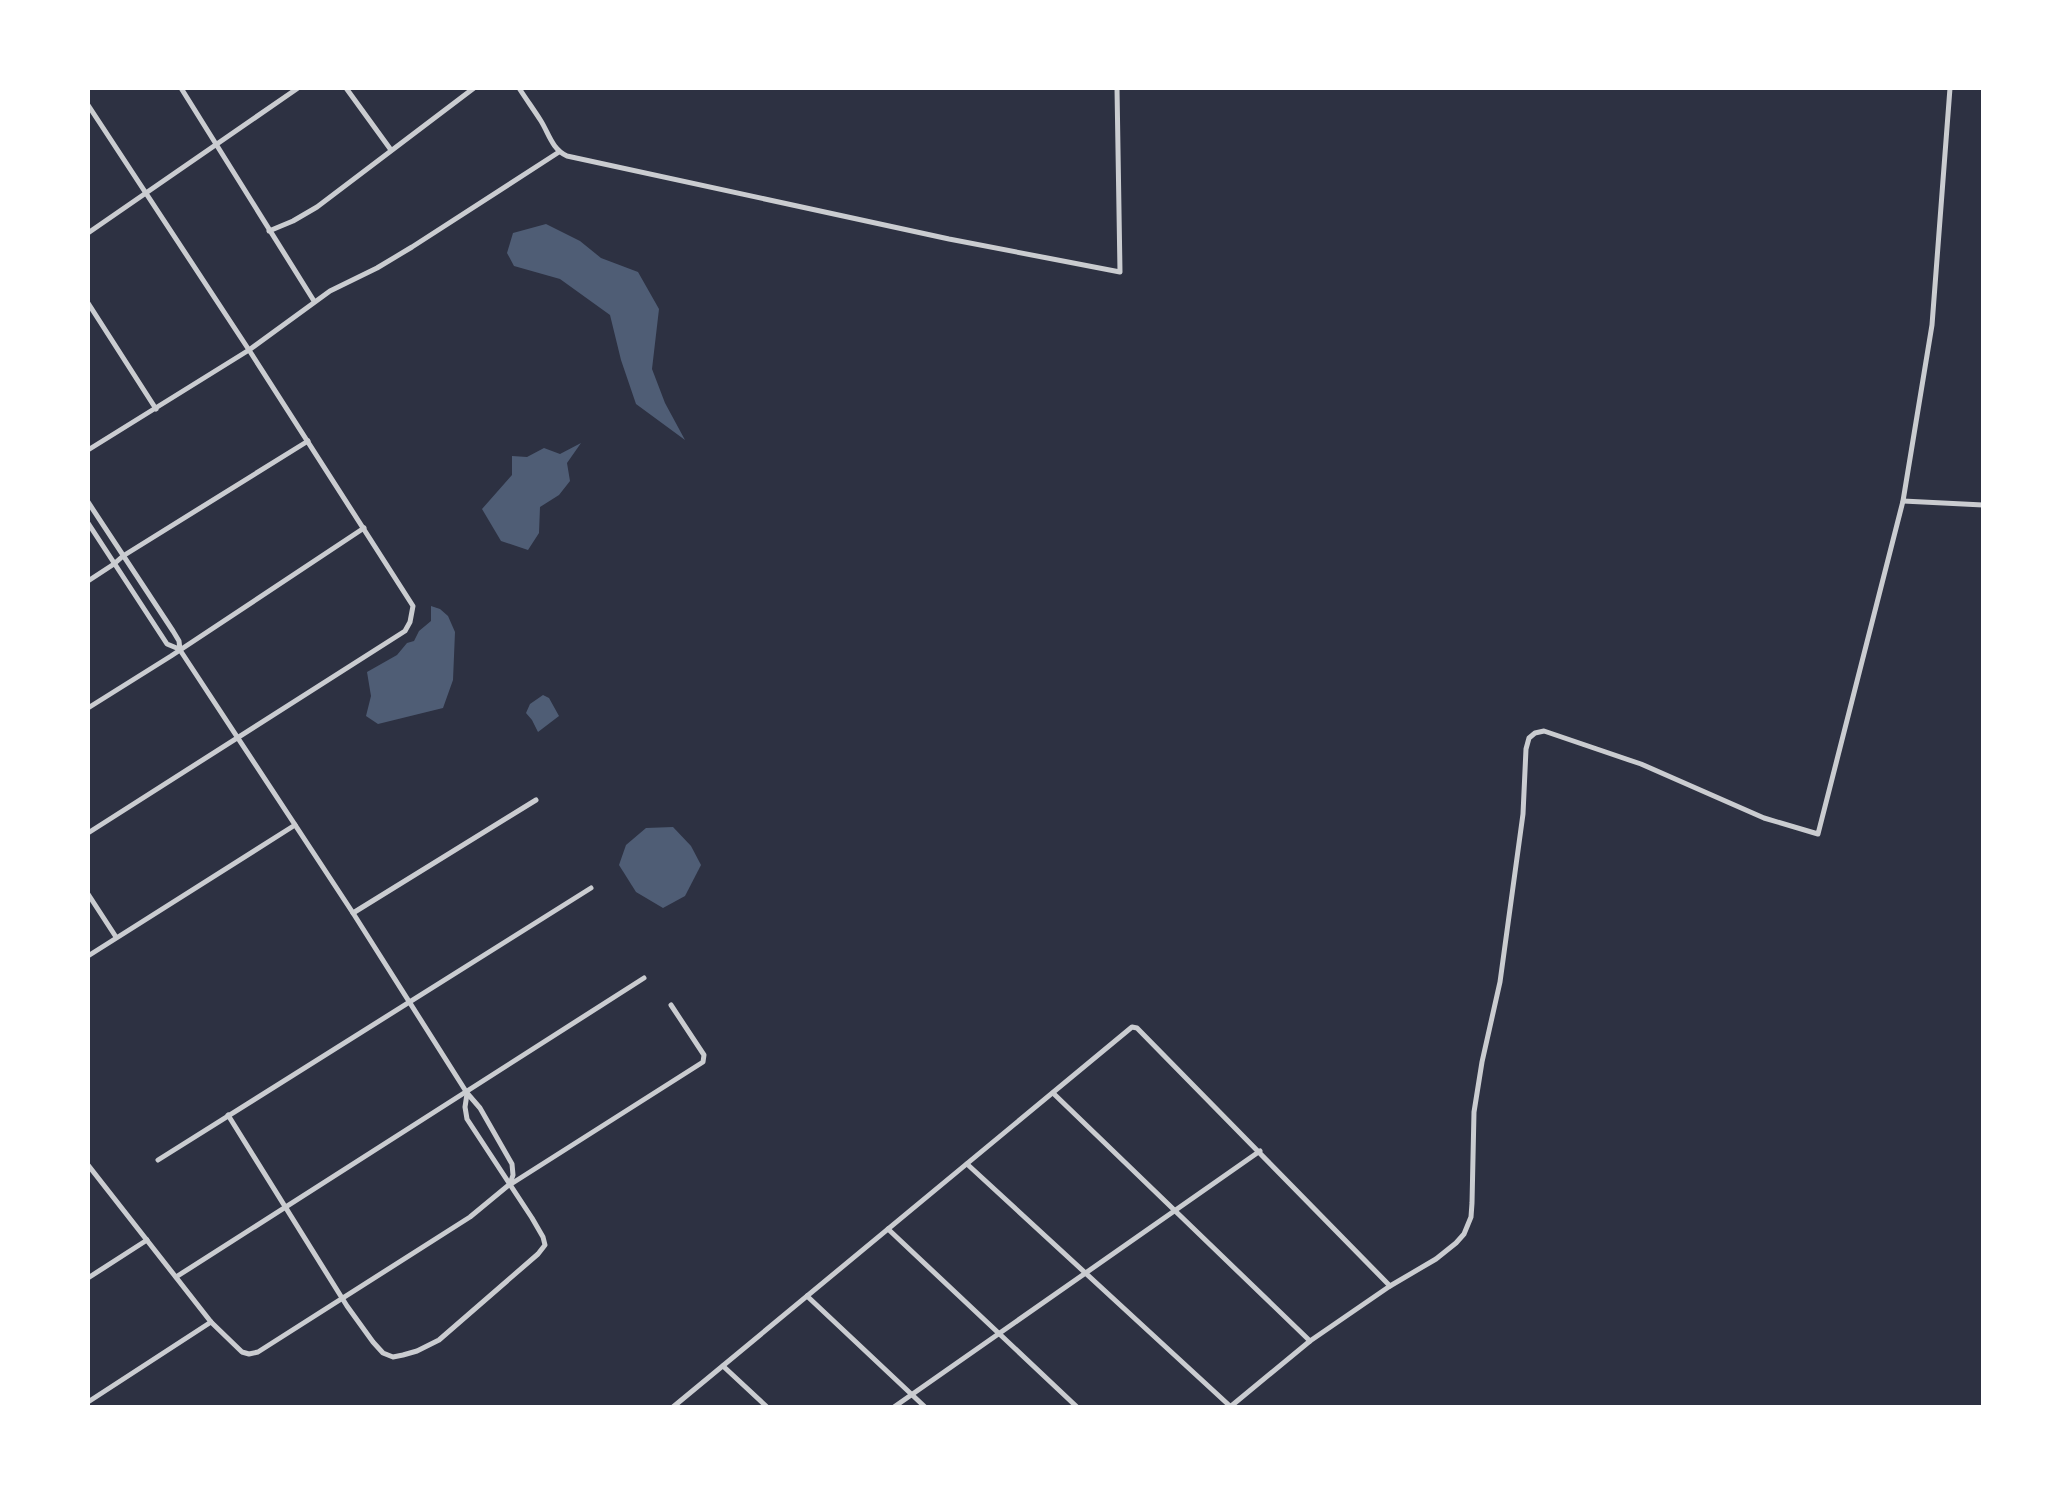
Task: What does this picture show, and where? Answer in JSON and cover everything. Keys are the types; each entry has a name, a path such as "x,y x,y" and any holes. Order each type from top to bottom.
{"street":[{"path":"181,88 314,301"},
{"path":"88,233 298,88"},
{"path":"346,88 391,150"},
{"path":"269,231 317,207 474,88"},
{"path":"519,88 559,152 573,158 949,239 1120,272 1117,88"},
{"path":"967,1164 1231,1407 1310,1341 1456,1243 1464,1234 1471,1217 1474,1112 1500,982 1523,814 1529,738 1544,731 1641,764 1764,818 1818,834 1903,501 1932,325 1950,88"},
{"path":"88,105 413,606 405,631 88,833"},
{"path":"88,450 249,350 314,301 412,247 559,152"},
{"path":"88,303 156,409"},
{"path":"88,581 308,441"},
{"path":"1903,501 1983,505"},
{"path":"88,502 173,631 180,650 467,1093 480,1108 512,1164 510,1184"},
{"path":"88,523 167,644 180,650"},
{"path":"88,708 364,528"},
{"path":"353,913 536,800"},
{"path":"88,956 295,825"},
{"path":"158,1160 591,888"},
{"path":"88,894 116,937"},
{"path":"176,1277 644,978"},
{"path":"88,1165 211,1322 242,1352 258,1352 470,1217 510,1184 703,1062 704,1055 671,1005"},
{"path":"673,1407 1127,1030 1137,1028 1390,1286"},
{"path":"228,1115 342,1297 373,1342 383,1353 393,1357 417,1351 439,1340 545,1245 539,1230 467,1119 467,1093"},
{"path":"1053,1093 1310,1341"},
{"path":"894,1407 1260,1151"},
{"path":"888,1229 1077,1407"},
{"path":"88,1278 147,1240"},
{"path":"807,1296 925,1407"},
{"path":"88,1402 211,1322"},
{"path":"723,1366 767,1407"}],"water":[{"path":"546,224 580,241 601,258 638,272 659,309 652,369 665,403 685,440 636,404 610,315 560,279 514,266 507,253 513,233"},
{"path":"581,443 567,463 570,481 559,495 540,507 539,533 528,550 501,541 482,509 512,475 512,456 527,457 544,448 560,454"},
{"path":"431,606 448,616 455,632 453,680 443,708 378,724 366,716 371,696 367,672 414,641 419,631 431,621"},
{"path":"543,695 549,698 559,716 538,732 526,713 530,704"},
{"path":"673,827 691,846 701,865 685,896 663,908 636,892 619,865 626,845 646,828"}]}
